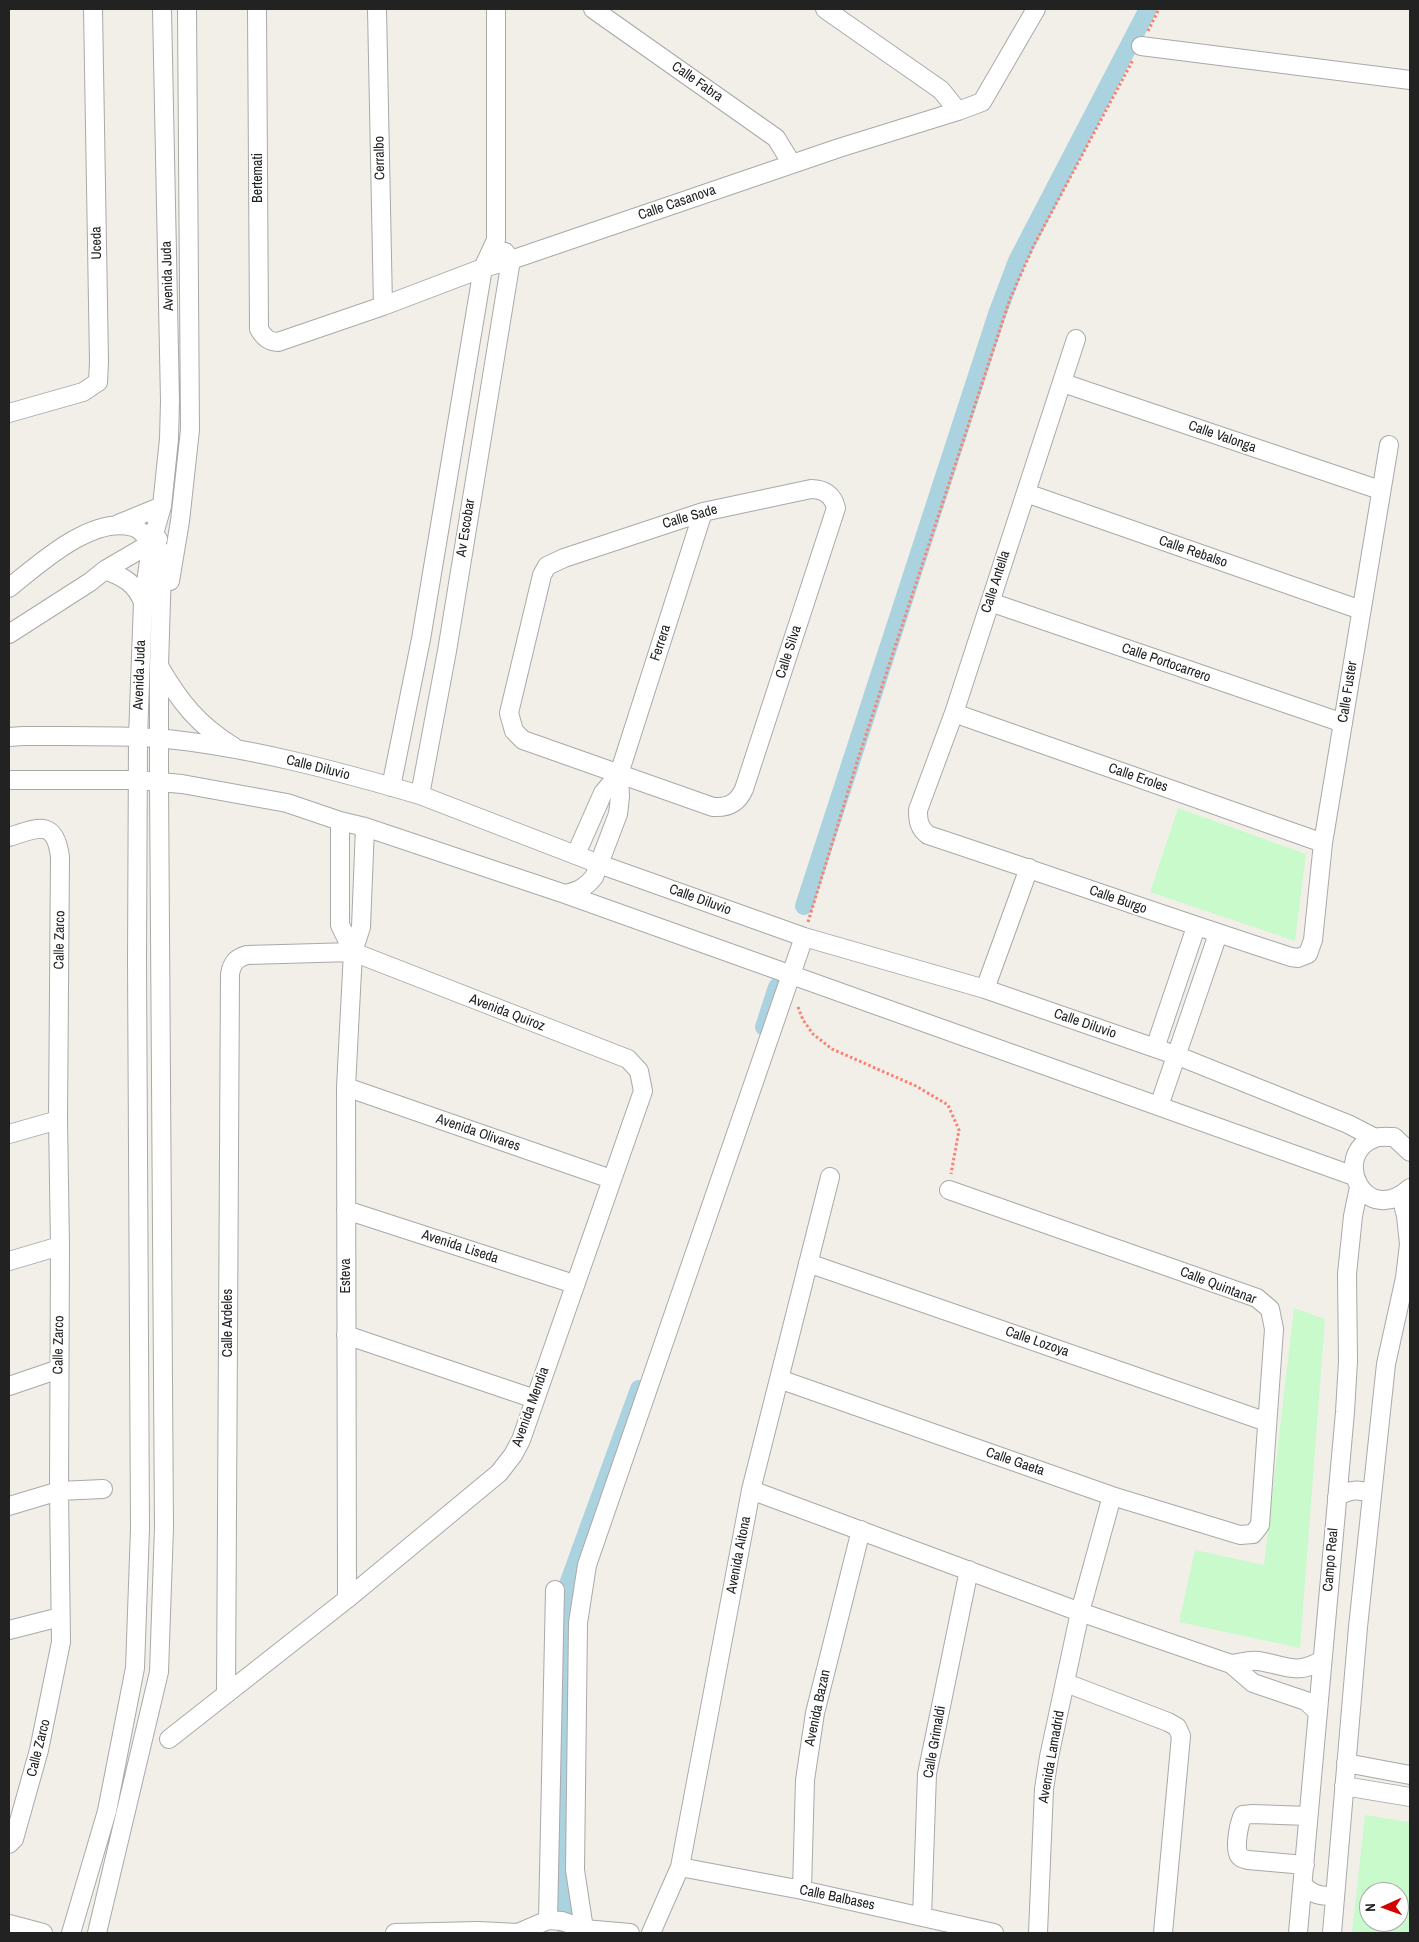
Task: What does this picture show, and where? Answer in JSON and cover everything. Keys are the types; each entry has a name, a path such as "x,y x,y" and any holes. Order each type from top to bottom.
{"street":[{"name":"Uceda","path":"9,413 83,392 98,382 93,9"},
{"name":"Avenida Juda","path":"72,1933 107,1811 135,1668 140,1529 138,737 143,602 152,541 162,506 169,439 170,401 162,9"},
{"name":"Avenida Juda","path":"160,648 180,521 190,430 187,9"},
{"name":"Bertemati","path":"256,9 259,329 263,336 272,342"},
{"name":"Cerralbo","path":"377,9 383,306"},
{"path":"391,786 421,638 483,268 496,240 496,9"},
{"name":"Calle Fabra","path":"593,9 776,138 792,164"},
{"path":"825,9 941,90 958,111"},
{"name":"Calle Casanova","path":"272,342 285,341 483,268 982,102 1036,9"},
{"path":"1141,46 1410,80"},
{"path":"496,240 511,260"},
{"name":"Av Escobar","path":"420,795 447,651 511,260"},
{"name":"Calle Antella","path":"919,824 918,810 954,712 1076,339"},
{"name":"Calle Valonga","path":"1063,383 1380,490"},
{"name":"Avenida Juda","path":"9,634 90,582 105,570 162,536 168,529 173,515 179,464 190,430"},
{"name":"Calle Fuster","path":"1313,940 1323,843 1380,490 1389,445"},
{"path":"448,484 474,481"},
{"name":"Calle Sade","path":"619,774 523,740 514,731 509,713 544,569 552,563 703,512 811,489 820,489 830,495"},
{"name":"Calle Rebalso","path":"1026,493 1361,610"},
{"name":"Calle Silva","path":"619,774 713,807 723,808 741,796 836,508 835,501 830,495"},
{"path":"9,588 71,540 162,506"},
{"name":"Ferrera","path":"565,894 579,891 588,885 594,877 618,814 620,797 619,774 703,512"},
{"path":"118,524 135,527 152,541"},
{"name":"Avenida Juda","path":"97,1933 159,1672 164,1527 159,782 159,666 162,568 160,549 152,541"},
{"path":"105,570 128,581 138,591 143,602"},
{"name":"Calle Portocarrero","path":"990,602 1342,723"},
{"path":"159,666 174,692 193,716 215,735 241,751"},
{"name":"Calle Eroles","path":"954,712 1323,843"},
{"name":"Calle Diluvio","path":"9,737 138,737 159,739 241,751 302,763 391,786 420,795 599,864 804,937 985,989 1178,1056 1348,1124 1376,1138 1394,1137 1410,1151"},
{"name":"Ferrera","path":"576,854 603,793 619,774"},
{"path":"9,780 138,780 218,790 286,803 340,821 365,827 565,894 1159,1106 1356,1181 1371,1197 1386,1200 1406,1194 1409,1243 1405,1278 1386,1364 1346,1763 1332,1933"},
{"name":"Esteva","path":"340,821 340,925 353,952"},
{"name":"Calle Burgo","path":"919,824 928,835 1291,958 1298,958 1308,954 1313,940"},
{"name":"Esteva","path":"347,1599 346,1087 353,952 361,927 365,827"},
{"name":"Calle Zarco","path":"9,837 38,829 48,830 54,834 57,841 60,869 58,1120 60,1246 59,1656 39,1750 14,1839 10,1843"},
{"path":"985,989 1029,868"},
{"path":"1155,1048 1196,927"},
{"path":"1159,1106 1178,1056 1218,934"},
{"path":"580,1928 575,1870 578,1623 588,1565 804,937"},
{"name":"Calle Ardeles","path":"226,1693 230,974 232,965 240,957 353,952"},
{"name":"Avenida Quiroz","path":"353,952 628,1060 638,1070 643,1091"},
{"name":"Avenida Olivares","path":"346,1087 611,1179"},
{"name":"Avenida Mendia","path":"169,1739 347,1599 499,1474 513,1455 521,1440 643,1091"},
{"path":"9,1134 58,1120"},
{"name":"Campo Real","path":"1298,1933 1348,1361 1347,1274 1356,1181 1354,1160 1362,1146 1376,1138"},
{"name":"Avenida Aitona","path":"651,1933 680,1867 752,1490 830,1177"},
{"name":"Calle Quintanar","path":"949,1190 1256,1298 1270,1309 1274,1329 1260,1525 1253,1534"},
{"name":"Avenida Liseda","path":"346,1210 574,1284"},
{"path":"9,1261 60,1246"},
{"name":"Calle Lozoya","path":"808,1263 1267,1422"},
{"path":"346,1335 535,1399"},
{"path":"9,1386 59,1369"},
{"name":"Calle Gaeta","path":"779,1379 1112,1496 1240,1535 1253,1534"},
{"path":"9,1506 59,1491 102,1489"},
{"path":"752,1490 1080,1612 1231,1664 1253,1683 1306,1701 1318,1712"},
{"path":"1337,1497 1346,1491 1359,1490 1372,1494"},
{"name":"Avenida Lamadrid","path":"1038,1933 1044,1790 1080,1612 1112,1496"},
{"name":"Avenida Bazan","path":"802,1890 805,1780 815,1713 861,1530"},
{"name":"Calle Grimaldi","path":"922,1917 927,1774 969,1570"},
{"path":"552,1920 555,1590"},
{"path":"9,1630 60,1616"},
{"path":"1231,1664 1256,1661 1297,1669 1310,1668 1322,1660"},
{"path":"1066,1683 1177,1726 1181,1736 1163,1933"},
{"path":"1346,1763 1410,1775"},
{"path":"1344,1786 1410,1796"},
{"path":"1305,1865 1248,1860 1241,1858 1237,1853 1239,1822 1243,1815 1308,1816"},
{"name":"Calle Balbases","path":"680,1867 802,1890 994,1933"},
{"path":"1303,1885 1312,1894 1334,1896"},
{"path":"395,1933 478,1931 518,1933 552,1920 568,1923 580,1928 630,1933"},
{"path":"9,1924 42,1933"}],"path":[{"path":"804,937 858,759 1010,300 1034,244 1159,9"},
{"path":"796,1001 803,1020 813,1034 832,1049 916,1086 948,1105 959,1130 949,1190"}],"green space":[{"path":"1178,808 1306,854 1295,941 1150,892"},
{"path":"1294,1308 1325,1319 1300,1648 1179,1622 1195,1550 1264,1565"},
{"path":"1365,1815 1410,1822 1410,1933 1352,1933"}],"waterway":[{"path":"804,906 997,314 1017,261 1148,9"},
{"path":"764,1027 777,987"},
{"path":"566,1933 565,1629 568,1584 639,1389"}]}
